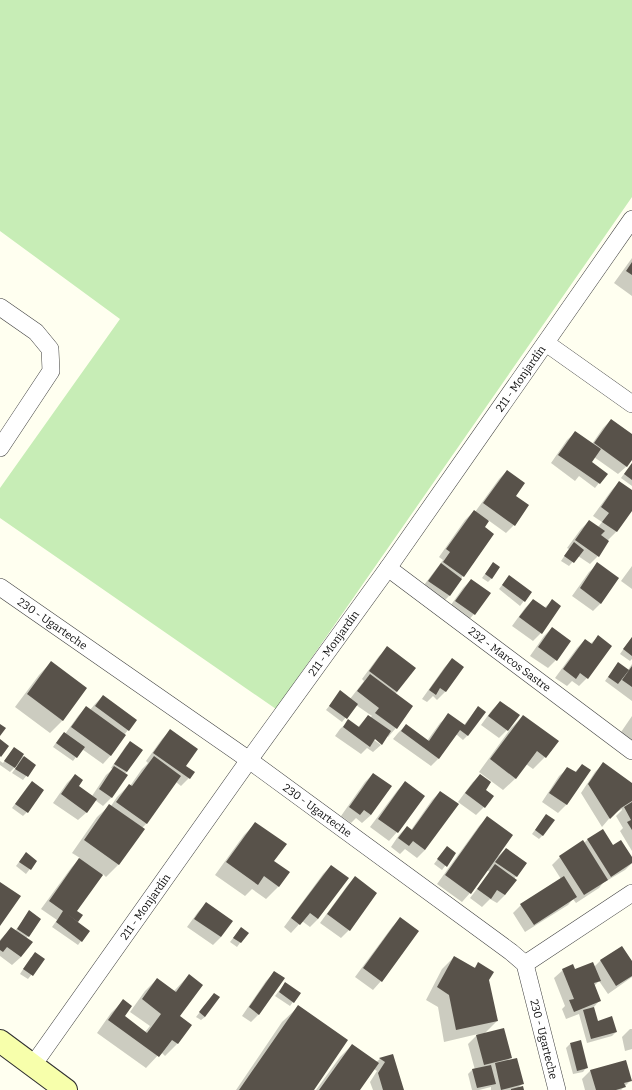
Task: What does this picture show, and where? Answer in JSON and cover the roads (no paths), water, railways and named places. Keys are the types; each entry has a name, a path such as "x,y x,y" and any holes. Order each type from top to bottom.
{"main road":[{"path":"0,1041 66,1090"}],"street":[{"name":"211 - Monjardín","path":"33,1065 249,760 388,568 632,219"},
{"path":"0,307 36,332 50,349 51,371 0,448"},
{"path":"546,343 632,404"},
{"name":"232 - Marcos Sastre","path":"388,568 632,751"},
{"name":"230 - Ugarteche","path":"0,587 249,760 511,952 525,964 557,1090"},
{"path":"525,964 632,893"}]}
